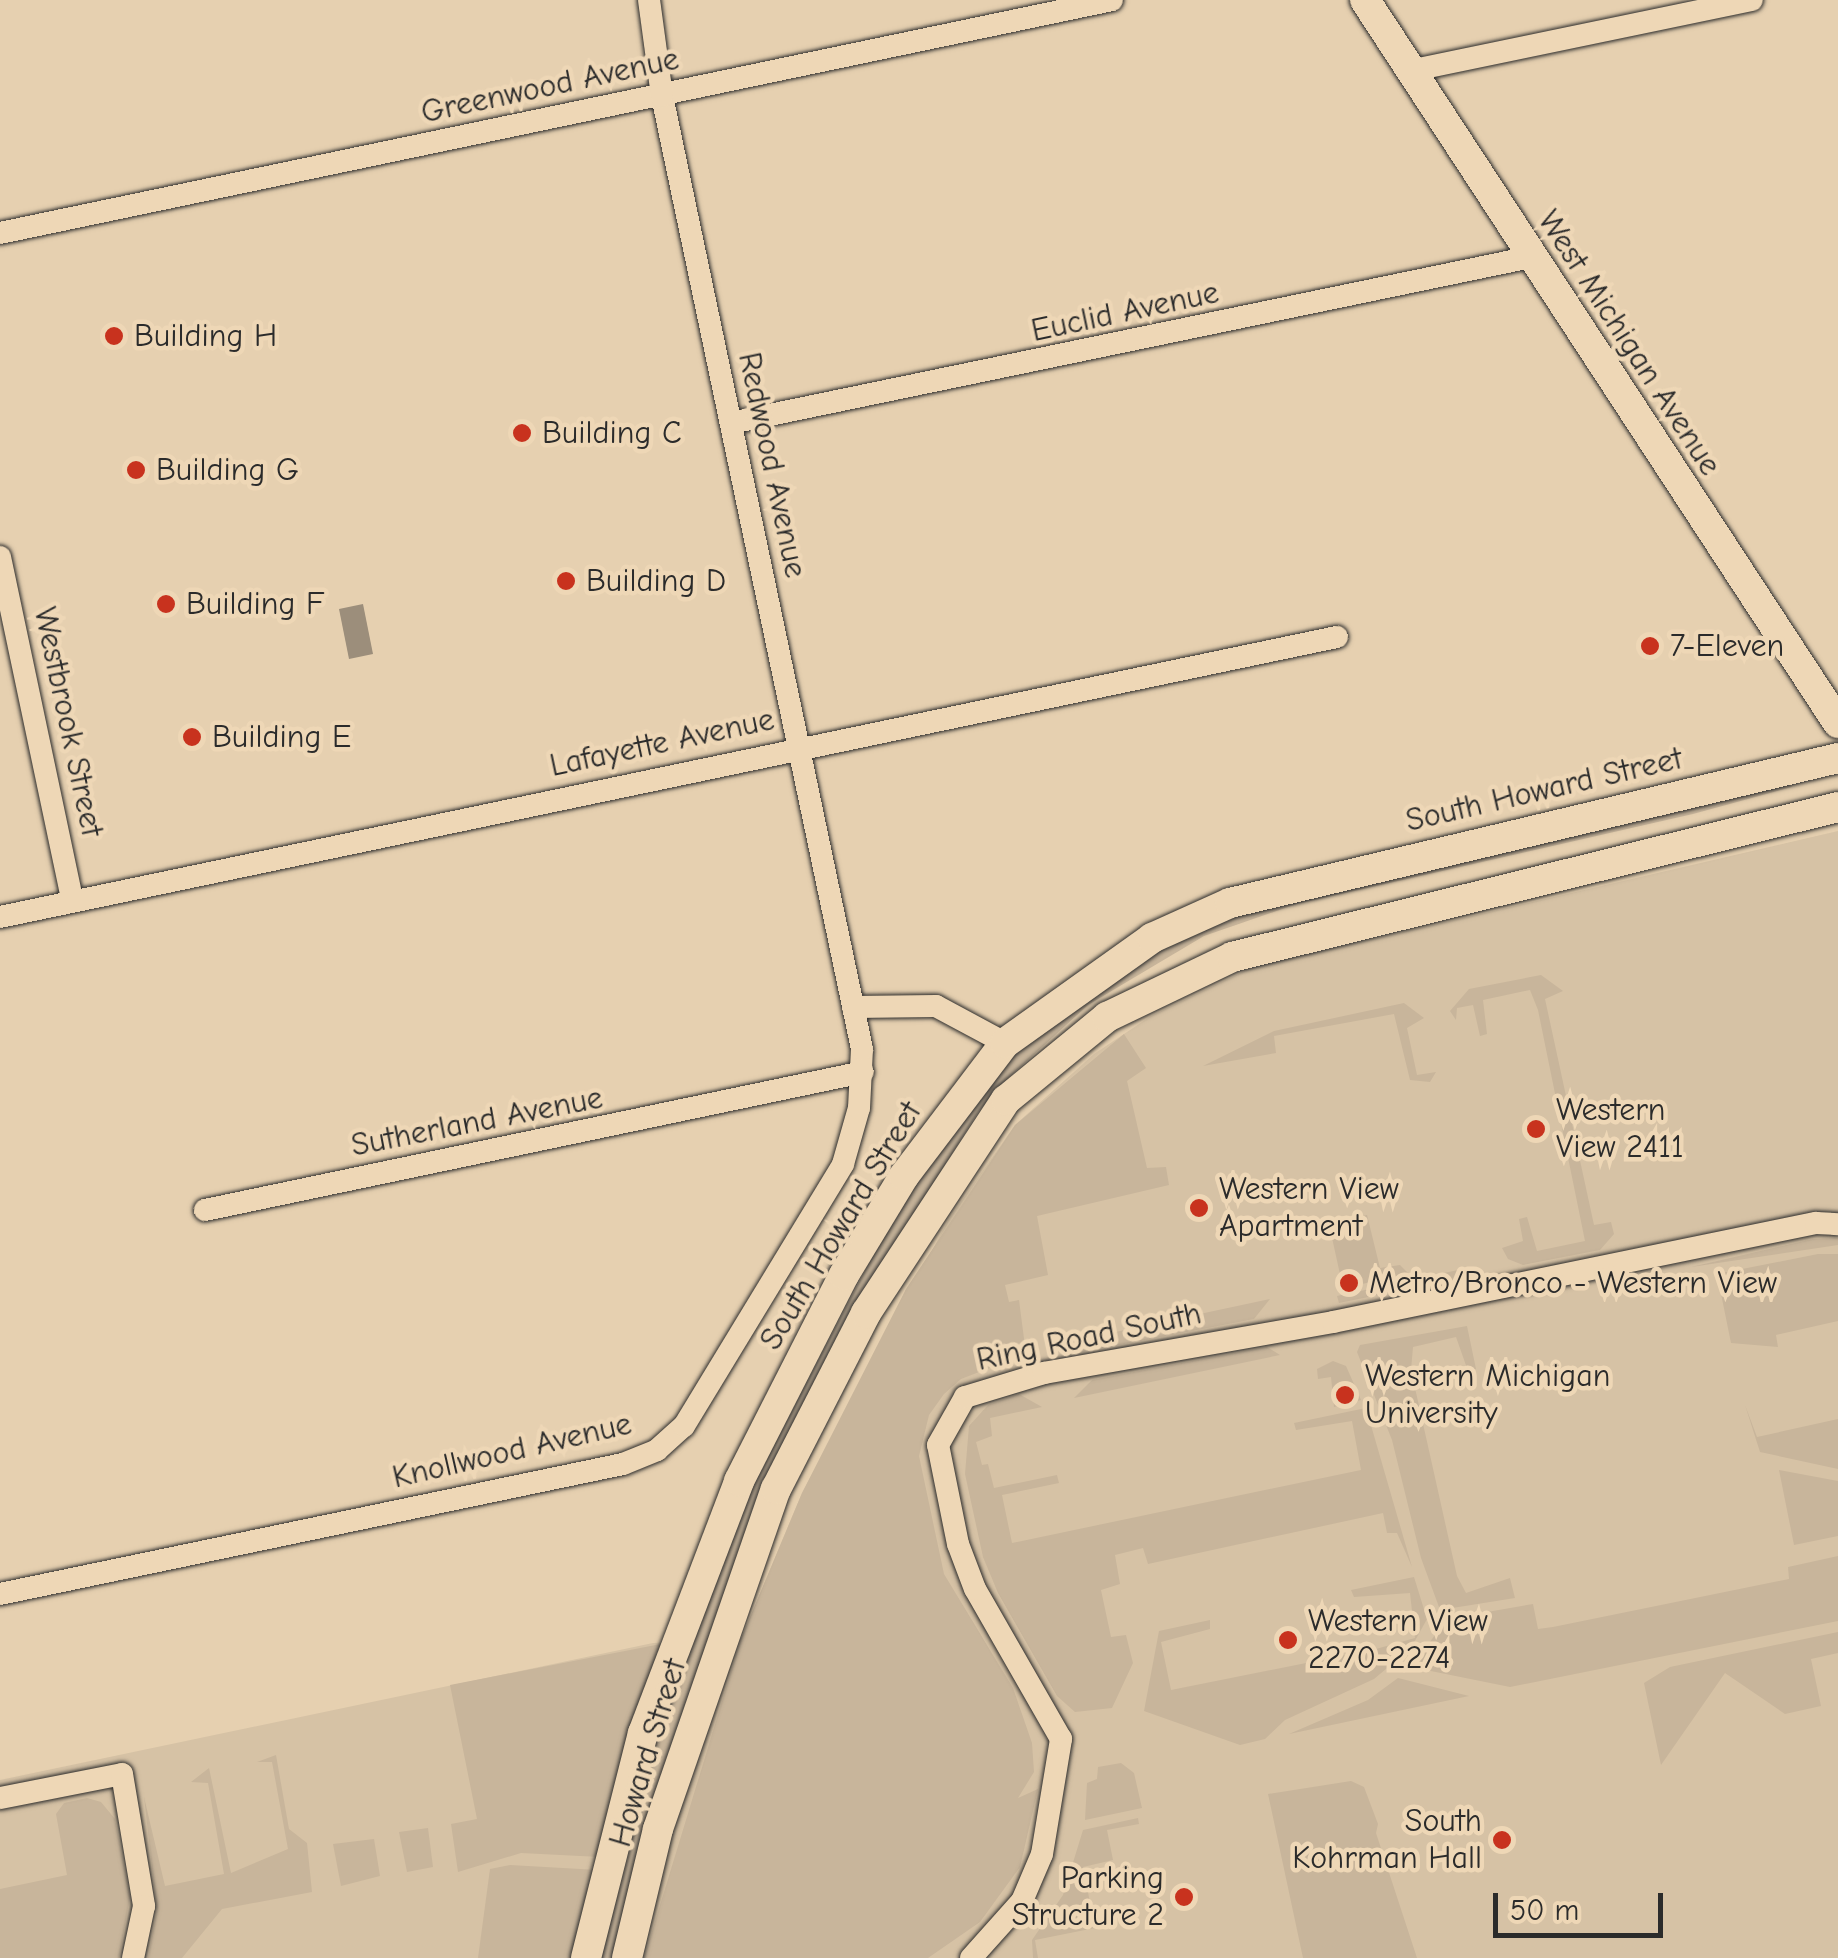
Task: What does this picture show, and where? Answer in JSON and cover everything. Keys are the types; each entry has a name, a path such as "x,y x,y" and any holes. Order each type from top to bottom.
{"street":[{"name":"Redwood Avenue","path":"648,0 662,96 838,942"},
{"name":"Greenwood Avenue","path":"0,233 1112,0"},
{"name":"West Michigan Avenue","path":"1365,0 1838,722"},
{"path":"1409,71 1752,0"},
{"name":"Euclid Avenue","path":"731,424 1367,296 1531,257"},
{"name":"Westbrook Street","path":"0,558 72,900"},
{"name":"Lafayette Avenue","path":"0,917 1337,637"},
{"name":"South Howard Street","path":"586,1954 643,1734 739,1481 844,1275 904,1176 1005,1044 1152,938 1230,903 1838,758"},
{"name":"South Howard Street","path":"746,1572 776,1490 818,1404 975,1138 1056,1054 1107,1017 1232,957 1838,807"},
{"name":"Knollwood Avenue","path":"0,1594 623,1464 658,1450 684,1426 828,1197 853,1132 863,1072 838,942"},
{"path":"853,1006 936,1006 1005,1044"},
{"name":"Sutherland Avenue","path":"205,1210 762,1097 863,1072"},
{"name":"Ring Road South","path":"981,1955 1022,1901 1042,1854 1062,1739 975,1589 958,1544 938,1445 965,1397 1044,1373 1333,1322 1816,1223 1838,1224"},
{"name":"Howard Street","path":"627,1958 658,1829 746,1572"},
{"path":"0,1798 122,1774 144,1906 133,1958"}],"shaded area":[{"path":"363,604 373,654 349,659 339,609"},
{"path":"1788,779 1792,787 1693,814 1297,904 1204,936 1088,1005 1008,1078 978,1112 887,1258 723,1596 653,1802 615,1958 601,1958 674,1688 751,1490 882,1238 947,1136 1021,1047 1128,965 1223,917"},
{"name":"Western Michigan University","path":"1838,831 1838,1958 0,1958 0,1780 653,1643 741,1639 802,1493 949,1219 1015,1125 1094,1054 1151,1016 1253,967"},
{"path":"1541,975 1563,991 1545,999 1594,1225 1611,1222 1614,1234 1600,1250 1523,1265 1508,1259 1502,1248 1523,1241 1519,1219 1527,1217 1537,1251 1585,1241 1538,1010 1530,990 1483,1000 1487,1034 1480,1036 1473,1005 1457,1008 1456,1020 1450,1011 1469,989"},
{"path":"1404,1003 1424,1018 1407,1028 1417,1075 1436,1072 1430,1082 1410,1080 1394,1014 1274,1036 1276,1053 1203,1066 1274,1031"},
{"path":"1124,1034 1146,1068 1127,1081 1147,1168 1166,1167 1169,1185 1037,1216 1048,1275 1005,1285 1009,1302 1019,1300 1026,1354 961,1379 944,1394 929,1415 919,1456 944,1574 1013,1688 1032,1743 1034,1772 1018,1798 1038,1789 1020,1867 980,1922 928,1958 644,1958 741,1639 802,1493 906,1289 1015,1125"},
{"path":"1367,1215 1380,1268 1400,1265 1409,1274 1343,1288 1329,1224"},
{"path":"1838,1238 1838,1245 1691,1267 1813,1239"},
{"path":"1818,1254 1838,1254 1838,1321 1776,1335 1778,1347 1731,1343 1717,1274"},
{"path":"1472,1267 1458,1279 1339,1303 1337,1296"},
{"path":"1270,1299 1254,1319 1082,1352 1064,1343"},
{"path":"1467,1326 1476,1369 1468,1371 1456,1337 1413,1347 1411,1370 1457,1576 1466,1593 1510,1578 1515,1598 1446,1609 1439,1607 1421,1558 1392,1440 1357,1352 1360,1345"},
{"path":"1267,1347 1280,1355 1074,1398 1092,1380"},
{"path":"1333,1361 1346,1366 1361,1400 1334,1407 1331,1377 1318,1379 1317,1369"},
{"path":"1019,1394 1042,1407 990,1418 992,1436 976,1442 982,1465 988,1464 994,1488 1057,1475 1059,1483 1002,1495 1012,1543 1361,1470 1352,1421 1296,1430 1294,1423 1366,1408 1412,1567 1397,1533 1387,1533 1383,1513 1148,1564 1143,1548 1115,1555 1120,1584 1101,1590 1111,1637 1126,1635 1133,1663 1112,1708 1075,1712 1057,1696 998,1593 983,1557 965,1474 969,1426 988,1405"},
{"path":"1745,1405 1757,1437 1838,1419 1838,1469 1760,1452"},
{"path":"1779,1470 1838,1481 1838,1536 1794,1545"},
{"path":"1838,1556 1838,1621 1510,1687 1411,1667 1447,1619 1533,1604 1538,1629 1553,1627 1789,1579 1788,1567"},
{"path":"1414,1577 1427,1619 1411,1648 1374,1679 1285,1720 1265,1739 1240,1745 1144,1711 1159,1631 1210,1620 1210,1629 1161,1642 1171,1690 1376,1649 1415,1638 1410,1593 1354,1597 1351,1590"},
{"path":"1838,1632 1838,1653 1811,1659 1821,1706 1785,1714 1725,1673 1661,1765 1644,1683 1670,1667"},
{"path":"666,1643 600,1857 521,1853 458,1872 451,1824 477,1819 450,1685"},
{"path":"1398,1678 1469,1696 1289,1734 1368,1700"},
{"path":"276,1755 289,1829 307,1843 312,1892 222,1909 182,1958 148,1958 157,1910 144,1797 165,1886 224,1874 208,1783 191,1782 209,1768 231,1873 288,1849 272,1762 257,1762"},
{"path":"1121,1763 1134,1773 1142,1808 1085,1820 1087,1783 1097,1779 1098,1767"},
{"path":"1351,1781 1364,1787 1378,1824 1376,1833 1417,1958 1303,1958 1268,1794"},
{"path":"87,1798 101,1802 115,1819 130,1897 119,1958 0,1958 0,1889 67,1875 56,1814 64,1803"},
{"path":"1138,1818 1139,1824 1107,1830 1113,1860 1083,1867 1095,1928 1035,1940 1038,1958 1033,1958 1032,1940 1063,1895 1083,1830"},
{"path":"428,1828 433,1867 407,1872 399,1832"},
{"path":"374,1839 380,1876 341,1886 333,1844"},
{"path":"510,1865 598,1870 576,1958 478,1958 490,1869"}],"place":[{"name":"Building H","path":"114,336"},
{"name":"Building C","path":"522,433"},
{"name":"Building G","path":"136,470"},
{"name":"Building D","path":"566,581"},
{"name":"Building F","path":"166,604"},
{"name":"7-Eleven","path":"1650,646"},
{"name":"Building E","path":"192,737"},
{"name":"Western View 2411","path":"1536,1129"},
{"name":"Western View Apartment","path":"1199,1208"},
{"name":"Metro/Bronco - Western View","path":"1349,1283"},
{"name":"Western Michigan University","path":"1345,1395"},
{"name":"Western View 2270-2274","path":"1288,1640"},
{"name":"South Kohrman Hall","path":"1502,1840"},
{"name":"Parking Structure 2","path":"1184,1897"}]}
